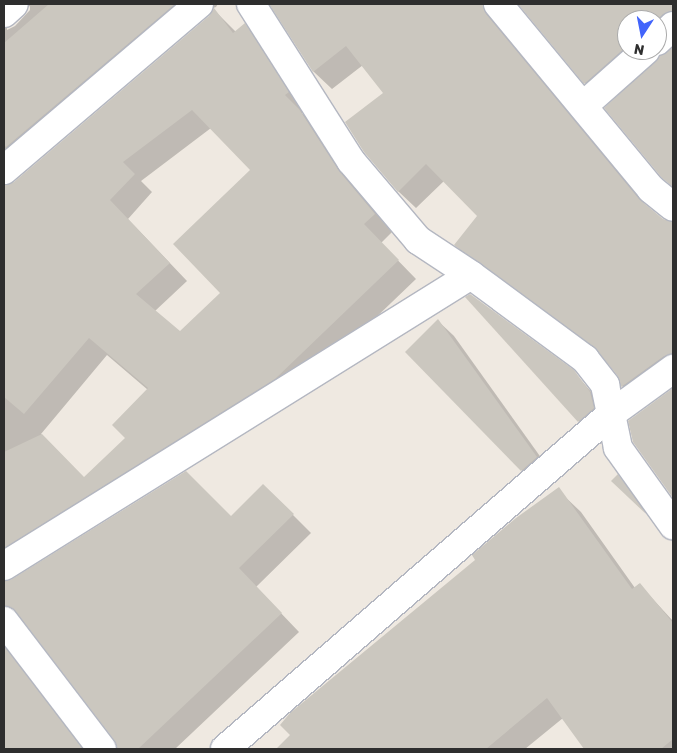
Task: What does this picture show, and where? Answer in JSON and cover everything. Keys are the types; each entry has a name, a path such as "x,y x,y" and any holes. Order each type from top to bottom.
{"street":[{"path":"4,13 14,4"},
{"path":"4,170 199,4"},
{"path":"250,4 351,161 418,240 471,275 585,359 605,385 618,448 673,525"},
{"path":"498,4 651,189 673,207"},
{"path":"583,106 635,60"},
{"path":"4,566 471,275"},
{"path":"225,749 612,414 673,370"},
{"path":"4,621 102,749"}],"building":[{"path":"49,4 175,4 6,147 4,144 4,43"},
{"path":"269,4 483,4 486,14 639,199 663,219 673,222 673,354 664,356 621,387 617,375 594,347 454,245 477,216 426,164 398,192 364,152 345,122 383,93 346,46 313,72"},
{"path":"518,4 673,4 673,11 667,13 667,10 617,10 617,55 584,84"},
{"path":"214,8 233,33 245,23 289,92 285,95 299,109 339,171 375,214 364,224 399,260 275,379 4,548 4,452 42,434 84,477 125,438 112,425 148,388 89,338 24,414 4,397 4,185 14,182 209,16","holes":["192,110 250,170 173,244 220,293 180,331 136,294 170,263 110,200 135,174 123,162"]},
{"path":"673,47 673,187 662,178 604,108 656,60 667,60 667,51"},
{"path":"470,294 574,370 590,392 594,408 578,422 465,297"},
{"path":"438,319 537,457 521,471 405,352"},
{"path":"673,388 673,498 633,442 628,421"},
{"path":"186,471 231,516 263,484 294,514 239,568 282,613 138,749 117,749 114,740 16,612 10,607 4,606 4,582 12,579"},
{"path":"618,474 646,514 611,481"},
{"path":"559,487 632,589 640,583 673,623 673,739 661,749 584,749 547,698 486,749 276,749 290,735 280,725 290,713 475,560 472,555 516,518"},
{"path":"4,646 83,749 4,749"}]}
